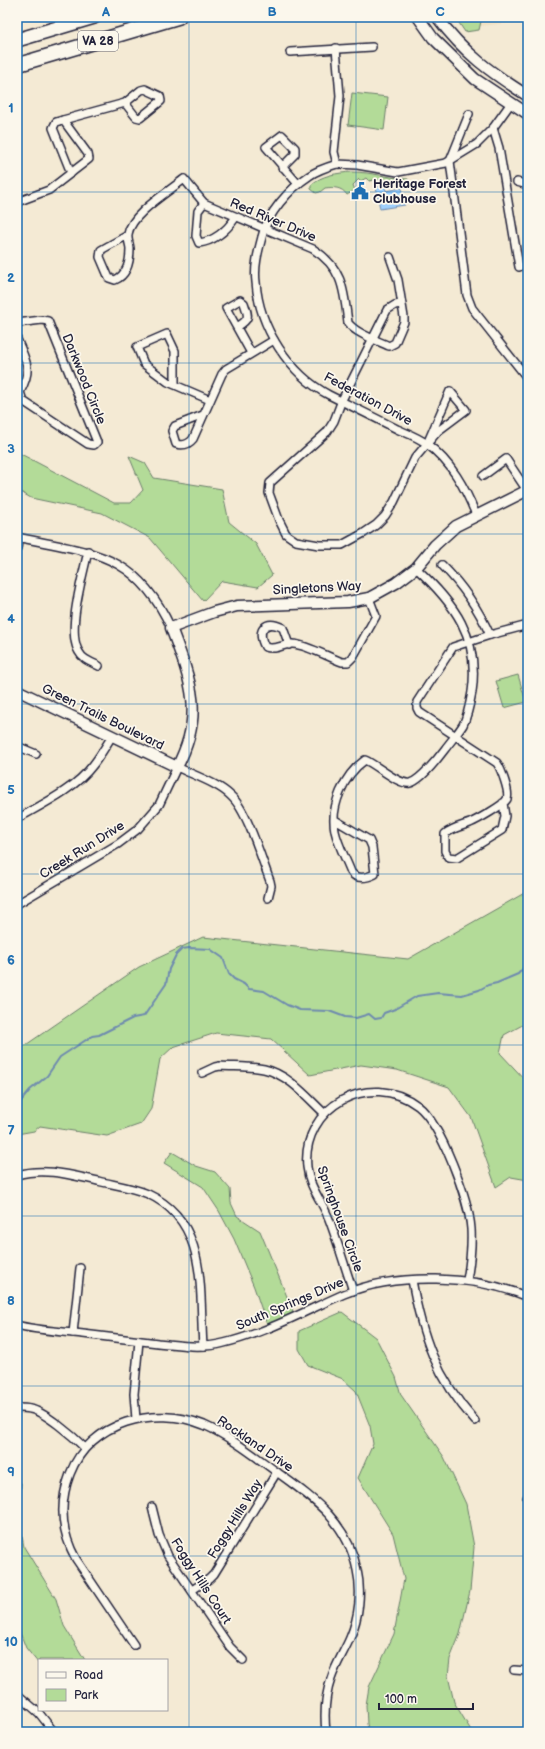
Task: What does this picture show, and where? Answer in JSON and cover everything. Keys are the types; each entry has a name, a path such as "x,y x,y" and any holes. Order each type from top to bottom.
{"highway":[{"name":"VA 28","path":"17,40 94,17"},
{"name":"VA 28","path":"17,65 179,17"}],"street":[{"path":"418,17 434,38 464,69 484,86 528,114"},
{"path":"437,17 457,41 488,71 528,96"},
{"path":"290,52 372,47"},
{"path":"336,48 340,96 334,152 337,164 357,165 398,172 446,163 477,144 493,128 510,103"},
{"path":"71,173 53,128 56,122 125,103 141,90 145,89 160,96 161,101 140,118 136,117 125,103"},
{"path":"469,114 450,161 467,295 479,317 528,379"},
{"path":"17,202 49,190 89,160 88,154 63,120"},
{"path":"493,128 499,148 519,268"},
{"name":"Federation Drive","path":"337,164 323,168 309,175 298,184 283,200 264,229 256,262 256,282 261,311 274,340 301,374 328,394 427,444 454,471 465,488 476,514"},
{"path":"282,167 298,184"},
{"name":"Red River Drive","path":"128,235 101,250 100,257 109,278 115,280 122,277 125,273 130,249 128,235 135,219 184,179 204,203 236,218 313,249 320,254 339,276 344,288 348,323 372,339 389,346 395,343 404,322 398,280 390,257"},
{"path":"517,182 528,185"},
{"path":"204,203 198,212 196,236 198,243 206,242 224,232 236,218"},
{"path":"402,304 395,305 387,310 342,400 334,421 327,432 270,483 268,493 286,534 296,541 319,545 342,545 376,525 391,509 410,465 447,423 466,410 450,391 427,444"},
{"name":"Darkwood Circle","path":"17,323 42,320 48,321 97,442 94,445 88,444 23,401 20,392 28,373 28,366 17,339"},
{"path":"237,327 252,353"},
{"path":"175,386 175,352 167,334 137,347 144,364 168,382 175,386 210,400"},
{"path":"203,415 175,426 172,431 176,444 181,445 190,443 210,400 222,374 226,369 274,340"},
{"path":"483,476 506,459 528,491"},
{"name":"Singletons Way","path":"171,628 214,612 237,606 348,602 369,598 396,583 416,568 446,534 461,523 476,514 528,491"},
{"path":"17,548 18,537 88,551 116,562 139,580 158,602 171,628 190,681 193,703 190,736 186,751 177,767 223,790 237,803 243,814 270,881 271,886 268,898"},
{"path":"88,551 74,623 74,635 80,654 85,659 99,666"},
{"path":"442,565 476,606 490,635"},
{"path":"335,820 369,840 372,847 375,874 357,878 353,876 335,831 335,820 338,796 351,775 365,760 401,782 410,783 416,780 438,758 464,723 473,688 473,662 470,642 455,610 437,587 416,568"},
{"path":"289,645 292,644 302,646 342,662 348,662 353,657 376,616 369,598"},
{"path":"503,803 505,816 502,830 457,858 448,857 445,851 444,834 449,830 472,822 503,803 507,798 507,794 501,769 497,763 419,712 417,702 450,650 456,646 490,635 528,625"},
{"name":"Green Trails Boulevard","path":"17,690 177,767"},
{"path":"17,819 61,793 80,779 93,766 112,736"},
{"path":"17,746 36,754"},
{"name":"Creek Run Drive","path":"17,904 118,844 138,829 159,804 177,767"},
{"path":"202,1074 220,1066 255,1068 270,1071 288,1080 324,1113"},
{"name":"Springhouse Circle","path":"353,1291 329,1219 314,1190 308,1172 307,1156 310,1139 314,1128 324,1113 348,1097 362,1093 388,1093 404,1098 418,1106 427,1115 439,1134 467,1207 471,1228 471,1244 467,1280"},
{"path":"17,1175 29,1172 48,1171 91,1180 139,1191 156,1198 171,1209 187,1229 197,1253 203,1346"},
{"path":"73,1333 80,1268"},
{"path":"412,1280 420,1323 434,1360 448,1387 475,1421"},
{"name":"South Springs Drive","path":"17,1325 138,1341 203,1346 224,1344 246,1337 364,1287 412,1280 467,1280 528,1296"},
{"path":"136,1419 134,1394 138,1341"},
{"path":"17,1408 31,1408 37,1411 57,1424 84,1448"},
{"name":"Rockland Drive","path":"134,1645 76,1559 65,1533 62,1511 65,1488 72,1467 84,1448 110,1429 136,1419 149,1417 171,1417 202,1425 224,1436 277,1472 316,1501 332,1517 348,1542 357,1569 359,1594 356,1618 350,1638 330,1680 325,1706 326,1732"},
{"name":"Foggy Hills Way","path":"192,1590 214,1574 277,1472"},
{"name":"Foggy Hills Court","path":"152,1507 163,1546 230,1647 243,1660"},
{"path":"514,1670 528,1671"},
{"path":"17,1694 39,1713 54,1732"}],"shaded area":[{"path":"482,17 528,17 528,21 480,26"}],"green space":[{"path":"455,17 482,17 479,30 465,32"},
{"path":"352,93 388,97 384,130 348,125"},
{"path":"352,172 408,179 409,183 383,180 369,181 366,178 361,181 359,179 353,185 355,190 347,195 343,190 337,188 325,188 316,193 311,189 311,185 320,179 336,174"},
{"path":"17,452 114,503 131,503 143,490 129,456 145,463 154,478 222,489 229,522 256,544 272,575 258,587 222,581 203,601 150,538 102,513 31,498 17,490"},
{"path":"518,675 526,702 504,708 496,681"},
{"path":"528,891 528,1022 504,1035 500,1053 528,1083 528,1180 511,1177 496,1187 471,1117 449,1087 397,1070 361,1065 310,1075 271,1039 216,1033 173,1047 160,1059 151,1109 141,1124 107,1136 40,1126 34,1131 17,1134 17,1051 139,967 203,937 408,959"},
{"path":"172,1152 196,1166 215,1172 230,1189 231,1203 237,1216 260,1231 295,1316 268,1328 254,1287 234,1239 219,1211 203,1187 164,1163"},
{"path":"342,1312 376,1338 396,1377 401,1395 444,1457 466,1504 474,1547 470,1591 460,1634 450,1659 448,1676 454,1702 472,1732 369,1732 366,1705 369,1687 394,1634 404,1579 393,1534 358,1478 373,1444 370,1426 356,1391 343,1379 308,1365 299,1349 299,1331"},
{"path":"17,1480 21,1483 19,1519 24,1547 56,1599 64,1626 84,1659 38,1659 38,1663 26,1648 17,1625"}],"water":[{"path":"385,185 386,191 402,188 405,205 380,209 376,187"}],"waterway":[{"path":"17,1106 30,1090 47,1076 60,1057 92,1036 99,1035 133,1018 144,1016 166,984 169,969 176,955 182,949 210,949 223,958 229,974 234,979 244,984 249,989 264,991 287,1005 300,1010 329,1011 345,1017 356,1018 369,1014 375,1019 381,1018 384,1013 395,1009 417,996 438,993 462,995 479,990 488,985 497,983 518,974 528,963"}],"place":[{"name":"Heritage Forest Clubhouse","path":"360,191"}]}
